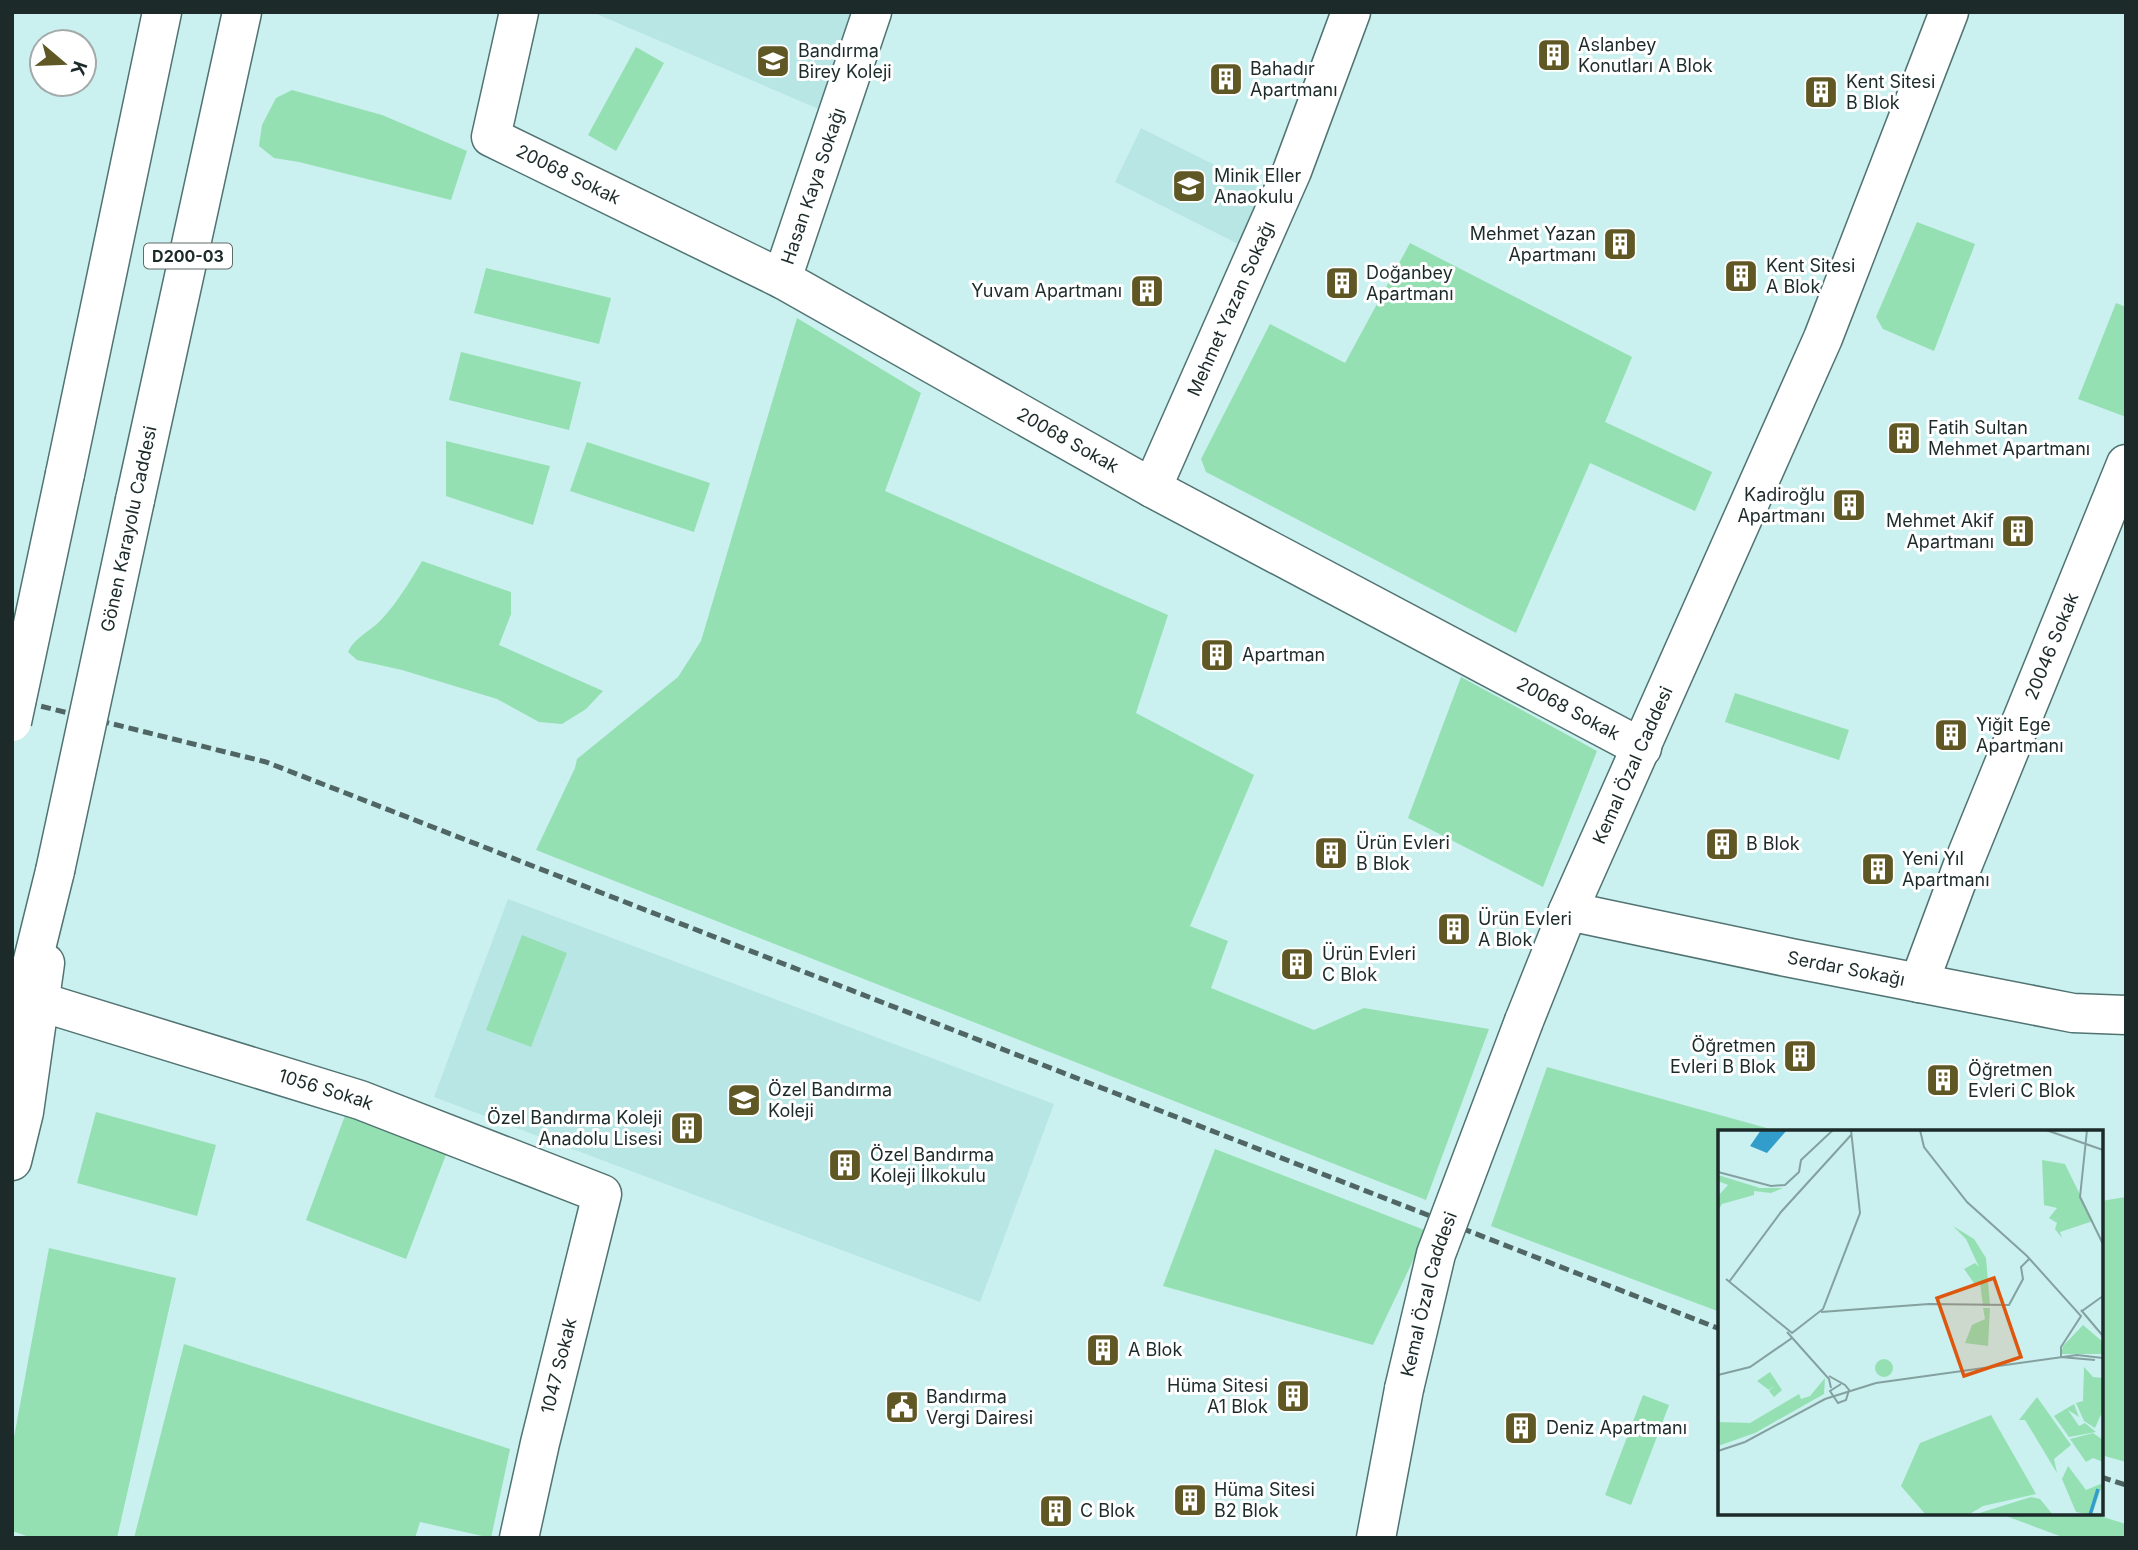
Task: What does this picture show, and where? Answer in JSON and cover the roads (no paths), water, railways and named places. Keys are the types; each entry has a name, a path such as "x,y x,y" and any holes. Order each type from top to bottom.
{"main road":[{"path":"12,722 162,12"},
{"name":"Gönen Karayolu Caddesi","path":"12,1045 55,871 242,12"},
{"name":"20068 Sokak","path":"519,12 491,137 782,279 1152,488 1642,748"},
{"name":"Hasan Kaya Sokağı","path":"782,279 872,12"},
{"name":"Mehmet Yazan Sokağı","path":"1152,488 1292,171 1351,12"},
{"name":"Kemal Özal Caddesi","path":"1376,1538 1404,1389 1436,1254 1568,911 1823,338 1949,12"},
{"name":"20046 Sokak","path":"1919,983 1964,862 2126,464"},
{"path":"12,1161 24,1112 41,1002 55,871"},
{"name":"Serdar Sokağı","path":"1568,911 2073,1013 2126,1015"},
{"name":"1056 Sokak","path":"41,1002 360,1100 602,1194"},
{"name":"1047 Sokak","path":"519,1538 602,1194"}],"railway":[{"path":"12,699 266,762 1718,1328"},
{"path":"2103,1478 2126,1485"}],"place":[{"name":"Aslanbey Konutları A Blok","path":"1554,55"},
{"name":"Bandırma Birey Koleji","path":"773,61"},
{"name":"Bahadır Apartmanı","path":"1226,79"},
{"name":"Kent Sitesi B Blok","path":"1821,92"},
{"name":"Minik Eller Anaokulu","path":"1189,186"},
{"name":"Mehmet Yazan Apartmanı","path":"1620,244"},
{"name":"Kent Sitesi A Blok","path":"1741,276"},
{"name":"Doğanbey Apartmanı","path":"1342,283"},
{"name":"Yuvam Apartmanı","path":"1147,291"},
{"name":"Fatih Sultan Mehmet Apartmanı","path":"1904,438"},
{"name":"Kadiroğlu Apartmanı","path":"1849,505"},
{"name":"Mehmet Akif Apartmanı","path":"2018,531"},
{"name":"Apartman","path":"1217,655"},
{"name":"Yiğit Ege Apartmanı","path":"1951,735"},
{"name":"B Blok","path":"1722,844"},
{"name":"Ürün Evleri B Blok","path":"1331,853"},
{"name":"Yeni Yıl Apartmanı","path":"1878,869"},
{"name":"Ürün Evleri A Blok","path":"1454,929"},
{"name":"Ürün Evleri C Blok","path":"1297,964"},
{"name":"Öğretmen Evleri B Blok","path":"1800,1056"},
{"name":"Öğretmen Evleri C Blok","path":"1943,1080"},
{"name":"Özel Bandırma Koleji","path":"744,1100"},
{"name":"Özel Bandırma Koleji Anadolu Lisesi","path":"687,1128"},
{"name":"Özel Bandırma Koleji İlkokulu","path":"845,1165"},
{"name":"A Blok","path":"1103,1350"},
{"name":"Hüma Sitesi A1 Blok","path":"1293,1396"},
{"name":"Bandırma Vergi Dairesi","path":"902,1407"},
{"name":"Deniz Apartmanı","path":"1521,1428"},
{"name":"Hüma Sitesi B2 Blok","path":"1190,1500"},
{"name":"C Blok","path":"1056,1511"}]}
